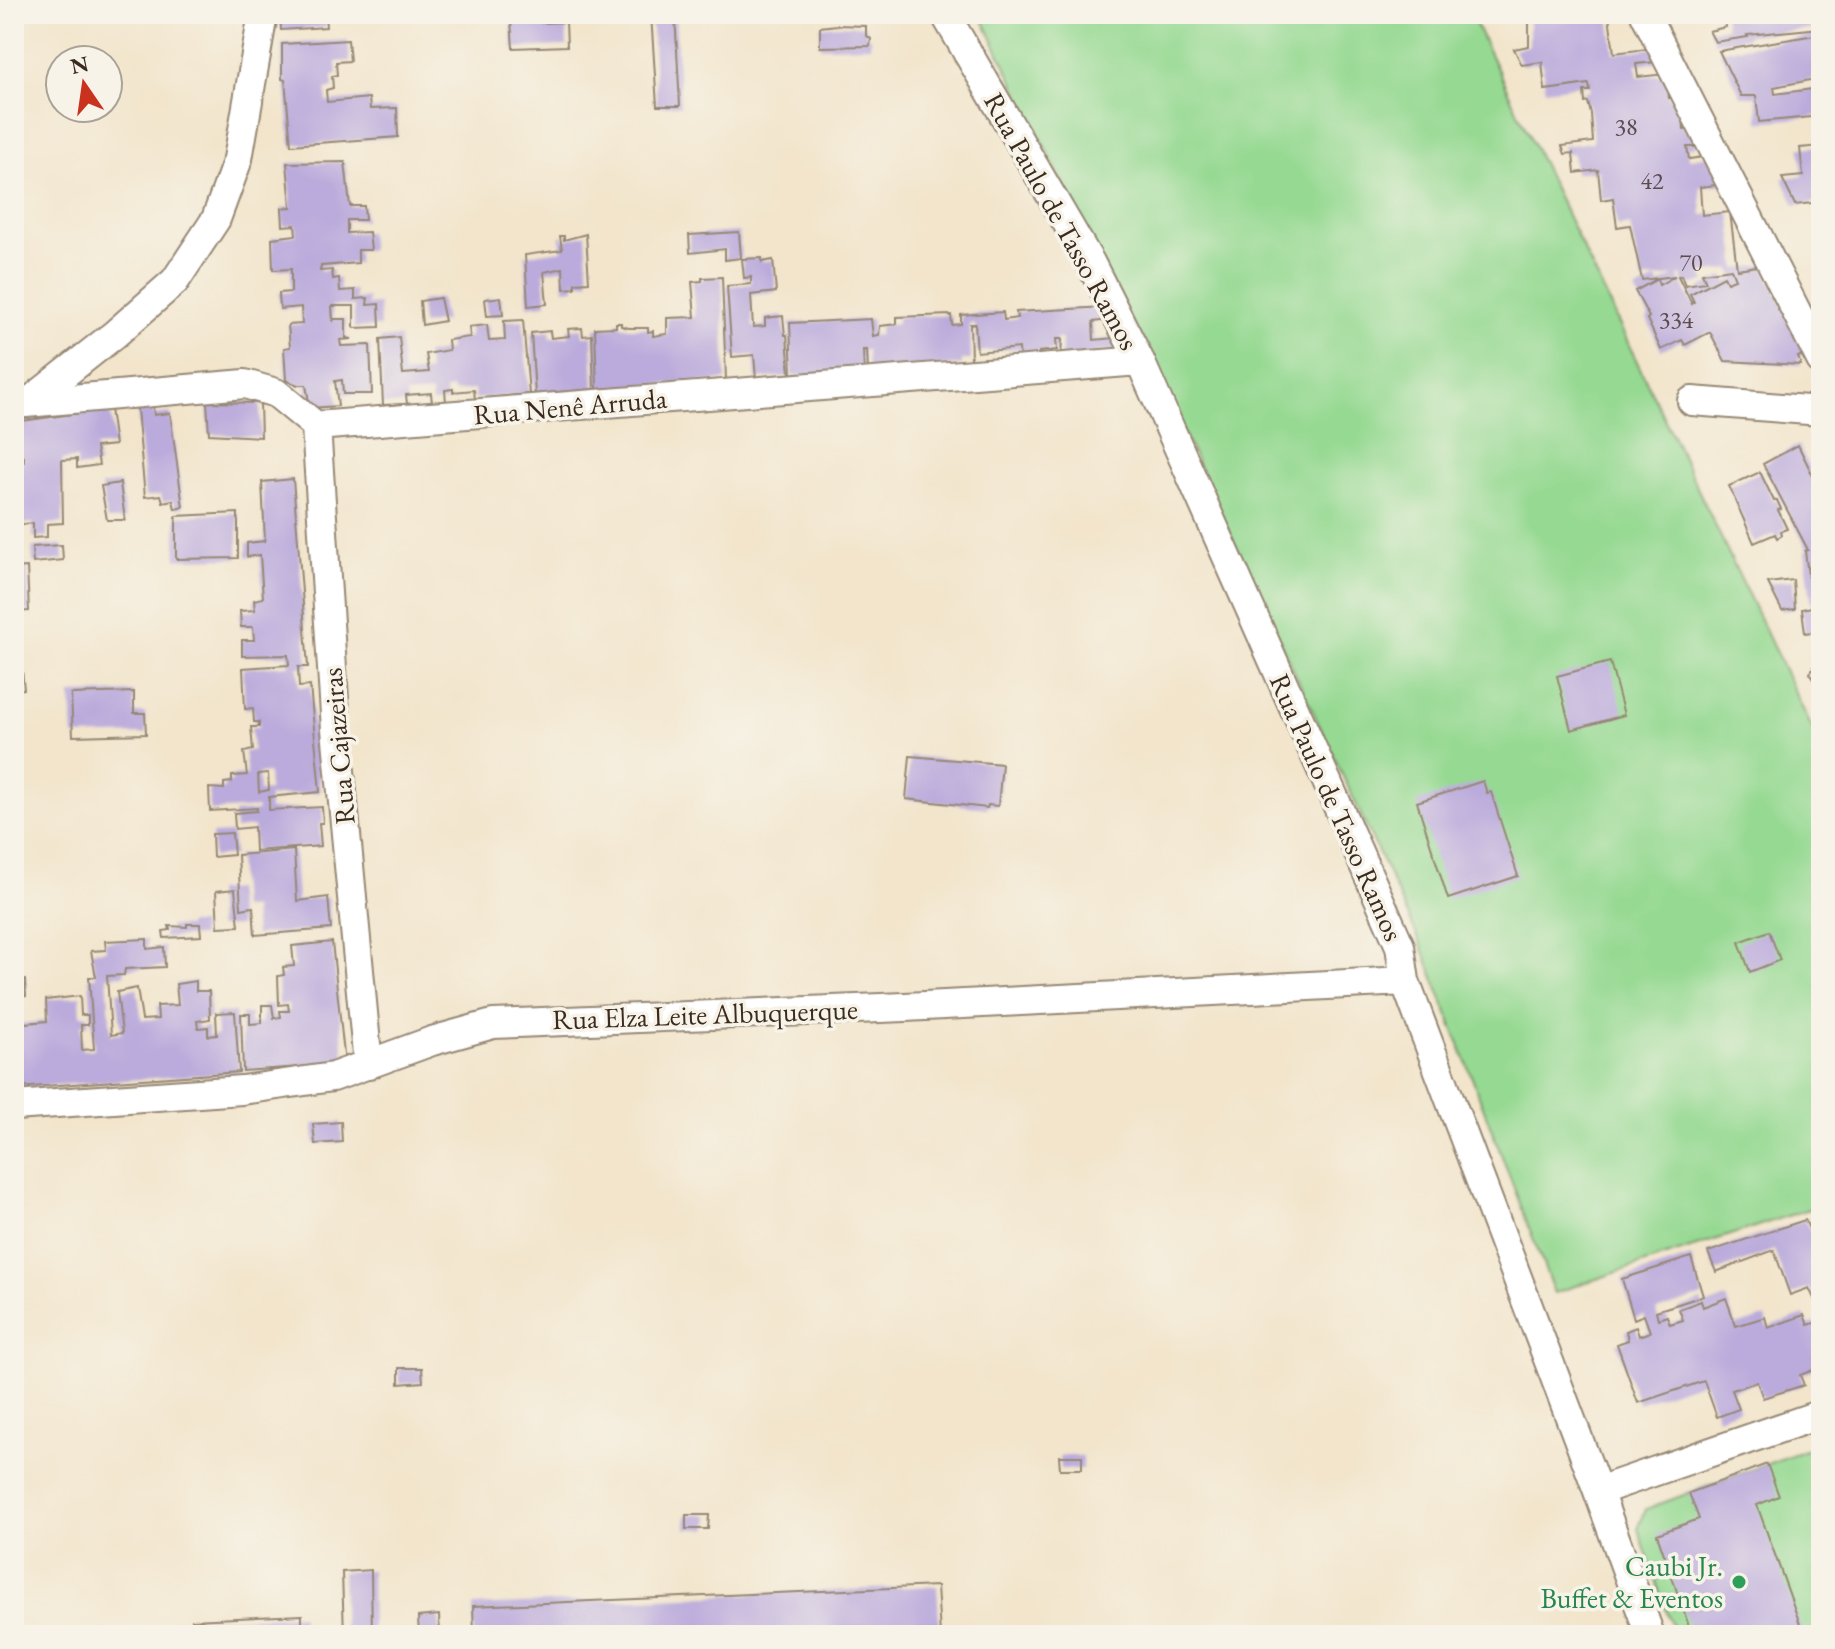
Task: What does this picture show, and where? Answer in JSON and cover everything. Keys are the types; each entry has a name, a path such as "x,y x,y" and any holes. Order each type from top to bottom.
{"street":[{"path":"22,403 115,334 175,281 216,219 238,159 263,14"},
{"name":"Rua Paulo de Tasso Ramos","path":"945,14 1090,262 1140,361 1400,946 1405,981 1650,1635"},
{"path":"1645,14 1821,360"},
{"name":"Rua Nenê Arruda","path":"316,426 1140,361"},
{"path":"22,403 245,384 276,393 316,426"},
{"path":"1692,401 1821,411"},
{"name":"Rua Cajazeiras","path":"316,426 336,729 368,1065"},
{"name":"Rua Elza Leite Albuquerque","path":"14,1106 242,1090 333,1077 432,1041 493,1024 520,1021 905,1007 1405,981"},
{"path":"1598,1491 1821,1414"}],"green space":[{"path":"980,14 1471,14 1821,747 1821,1205 1554,1293 1421,944 1150,361"},
{"name":"Caubi Jr. Buffet & Eventos","path":"1821,1444 1821,1635 1675,1635 1638,1529 1646,1509"}],"building":[{"path":"280,14 325,14 326,27 281,30"},
{"path":"651,14 675,14 680,106 657,106"},
{"path":"1529,14 1588,14 1588,18 1609,16 1614,53 1655,48 1656,62 1636,64 1638,77 1666,74 1669,98 1682,96 1684,130 1694,129 1695,147 1687,147 1689,159 1710,156 1724,184 1700,187 1702,215 1730,212 1737,269 1763,265 1807,353 1798,357 1801,365 1725,361 1710,332 1685,345 1682,340 1661,350 1635,291 1657,279 1659,285 1675,276 1642,280 1630,225 1617,227 1613,198 1601,200 1598,170 1575,173 1573,153 1565,154 1562,146 1593,142 1591,114 1588,102 1585,103 1584,91 1590,91 1589,84 1545,90 1542,62 1522,65 1514,49 1529,46","holes":["1731,269 1735,279 1727,282 1724,276 1690,294 1692,304 1678,276 1681,275 1685,285 1706,282 1702,273"]},
{"path":"1724,14 1821,14 1821,28 1747,35 1715,42 1709,31 1726,27"},
{"path":"541,19 542,23 566,22 567,46 513,48 511,21"},
{"path":"866,26 870,46 820,47 820,27"},
{"path":"1821,34 1821,78 1774,87 1775,94 1821,88 1821,116 1759,122 1756,96 1741,96 1719,51"},
{"path":"348,40 350,61 336,62 337,75 332,76 333,88 326,90 327,102 369,98 370,109 397,108 398,137 291,145 285,80 282,79 282,44"},
{"path":"1821,146 1821,202 1795,205 1782,178 1803,176 1800,148"},
{"path":"345,162 350,206 364,206 365,220 347,220 347,233 369,232 371,250 358,250 358,263 321,266 320,271 332,270 333,279 339,278 340,291 355,290 355,299 368,298 367,305 379,304 380,327 354,328 354,306 332,306 333,322 334,319 346,319 346,338 352,339 340,340 341,346 370,345 372,394 343,394 342,380 335,381 338,406 310,408 306,385 286,380 284,348 290,347 288,325 302,324 301,307 280,309 279,293 291,292 291,269 273,270 272,238 296,235 295,225 283,226 282,208 291,207 287,163"},
{"path":"739,232 741,258 725,260 725,249 690,253 689,235"},
{"path":"586,234 589,282 575,283 575,288 564,289 563,268 544,272 547,304 528,306 525,255 562,250 560,236 564,236 564,240"},
{"path":"762,258 762,262 773,260 776,292 751,295 753,327 765,326 765,318 783,316 790,376 756,379 754,355 732,357 727,286 751,284 751,277 744,278 742,259"},
{"path":"722,277 726,380 597,389 595,328 616,327 616,323 621,323 621,326 629,328 648,328 648,332 653,331 653,336 667,334 667,318 695,317 692,282"},
{"path":"501,297 503,315 487,316 485,299"},
{"path":"440,298 445,321 422,325 420,301"},
{"path":"1106,307 1110,320 1093,322 1094,340 1114,338 1117,349 1061,358 1062,339 1056,339 1057,350 1039,352 1040,359 1020,361 1019,348 977,352 975,324 970,324 971,360 962,360 962,365 868,371 867,350 863,350 864,372 792,376 790,323 871,319 873,336 879,335 880,326 897,324 897,317 951,315 952,325 961,324 961,315 1003,312 1004,320 1017,318 1016,312"},
{"path":"523,320 529,394 475,399 474,390 453,392 453,389 445,390 446,402 432,403 431,393 406,395 407,404 383,405 380,339 399,337 403,374 429,372 426,354 449,350 448,340 470,337 469,327 487,325 489,341 505,340 504,321"},
{"path":"582,328 583,336 592,335 594,389 535,394 531,333 550,331 551,338 569,336 568,329"},
{"path":"207,402 260,403 261,437 209,434"},
{"path":"153,406 154,415 170,413 183,507 175,509 173,500 163,502 161,495 145,497 137,409"},
{"path":"110,409 115,445 96,447 99,465 77,468 77,459 62,460 63,523 47,524 47,537 33,538 33,523 14,525 14,477 19,477 19,461 24,461 24,457 18,458 17,447 14,448 14,422"},
{"path":"1798,445 1821,492 1821,631 1805,633 1802,609 1812,607 1805,551 1808,550 1763,464"},
{"path":"1760,472 1774,501 1777,500 1787,529 1781,531 1782,535 1777,538 1775,534 1754,543 1729,486"},
{"path":"293,479 308,667 298,667 299,687 310,686 320,792 269,797 269,810 322,807 323,823 319,823 321,846 255,851 254,827 235,829 234,813 257,811 257,808 210,811 209,788 224,789 224,783 232,782 232,776 247,775 244,752 253,750 251,727 259,727 259,722 254,722 253,708 245,709 243,668 289,665 288,655 242,656 242,640 254,640 253,627 241,627 240,611 255,610 254,600 263,598 260,555 247,557 247,543 265,541 262,482","holes":["268,773 269,790 259,792 258,774"]},
{"path":"120,483 125,520 107,520 101,486"},
{"path":"238,513 238,558 176,559 176,516"},
{"path":"62,545 63,560 33,563 32,547"},
{"path":"27,567 29,611 14,612 14,568"},
{"path":"1793,580 1795,609 1782,611 1768,583"},
{"path":"1610,662 1624,715 1571,730 1557,676"},
{"path":"1821,665 1821,697 1810,673 1814,666"},
{"path":"14,670 22,670 24,689 14,690"},
{"path":"134,692 134,713 145,713 146,734 73,736 71,694"},
{"path":"910,756 1002,764 998,806 988,805 987,808 906,799"},
{"path":"1483,781 1487,793 1491,792 1518,876 1448,899 1417,802"},
{"path":"232,833 234,855 213,857 212,834"},
{"path":"294,850 297,901 328,897 331,929 255,935 253,907 241,909 238,855"},
{"path":"235,889 239,926 218,927 216,891"},
{"path":"187,924 200,924 201,936 164,938 163,931 170,930 169,926 187,927"},
{"path":"1769,931 1780,960 1750,972 1739,942"},
{"path":"147,939 147,949 164,947 165,967 125,969 124,975 107,976 111,1035 122,1033 117,992 137,988 142,1020 158,1019 157,1006 178,1005 176,984 196,981 196,991 209,991 210,1019 197,1021 198,1028 208,1027 208,1036 217,1035 216,1013 235,1012 239,1072 17,1088 14,1024 47,1021 46,1000 80,996 81,1015 88,1015 88,1025 81,1025 82,1050 94,1049 89,977 96,977 91,951 106,950 105,941"},
{"path":"332,942 345,1064 243,1071 241,1014 250,1014 250,1024 262,1023 262,1005 272,1005 274,1018 281,1017 280,1011 289,1011 288,1004 279,1005 278,976 284,975 283,967 294,966 292,946"},
{"path":"25,980 26,996 14,997 14,981"},
{"path":"341,1122 342,1142 315,1144 313,1124"},
{"path":"1805,1220 1821,1254 1821,1313 1809,1288 1790,1295 1774,1250 1716,1272 1708,1252"},
{"path":"1691,1257 1703,1296 1656,1311 1658,1319 1667,1316 1670,1324 1683,1320 1679,1309 1701,1301 1703,1307 1726,1298 1736,1326 1765,1317 1768,1328 1804,1315 1808,1325 1821,1321 1821,1367 1800,1375 1804,1385 1763,1398 1757,1382 1732,1390 1739,1409 1717,1417 1704,1381 1638,1403 1617,1344 1628,1340 1626,1331 1636,1327 1639,1336 1650,1332 1644,1315 1634,1319 1622,1279"},
{"path":"399,1368 422,1368 423,1382 399,1384"},
{"path":"1059,1456 1082,1456 1082,1469 1060,1469"},
{"path":"1767,1464 1779,1496 1757,1505 1804,1635 1741,1635 1740,1631 1731,1635 1692,1635 1657,1534 1699,1519 1689,1493"},
{"path":"686,1515 709,1515 708,1529 686,1529"},
{"path":"371,1570 372,1635 344,1635 342,1572"},
{"path":"937,1586 940,1635 474,1635 473,1606"},
{"path":"302,1615 302,1635 192,1635 192,1620"},
{"path":"439,1615 440,1635 419,1635 418,1617"}],"place":[{"name":"Caubi Jr. Buffet & Eventos","path":"1739,1582"}]}
